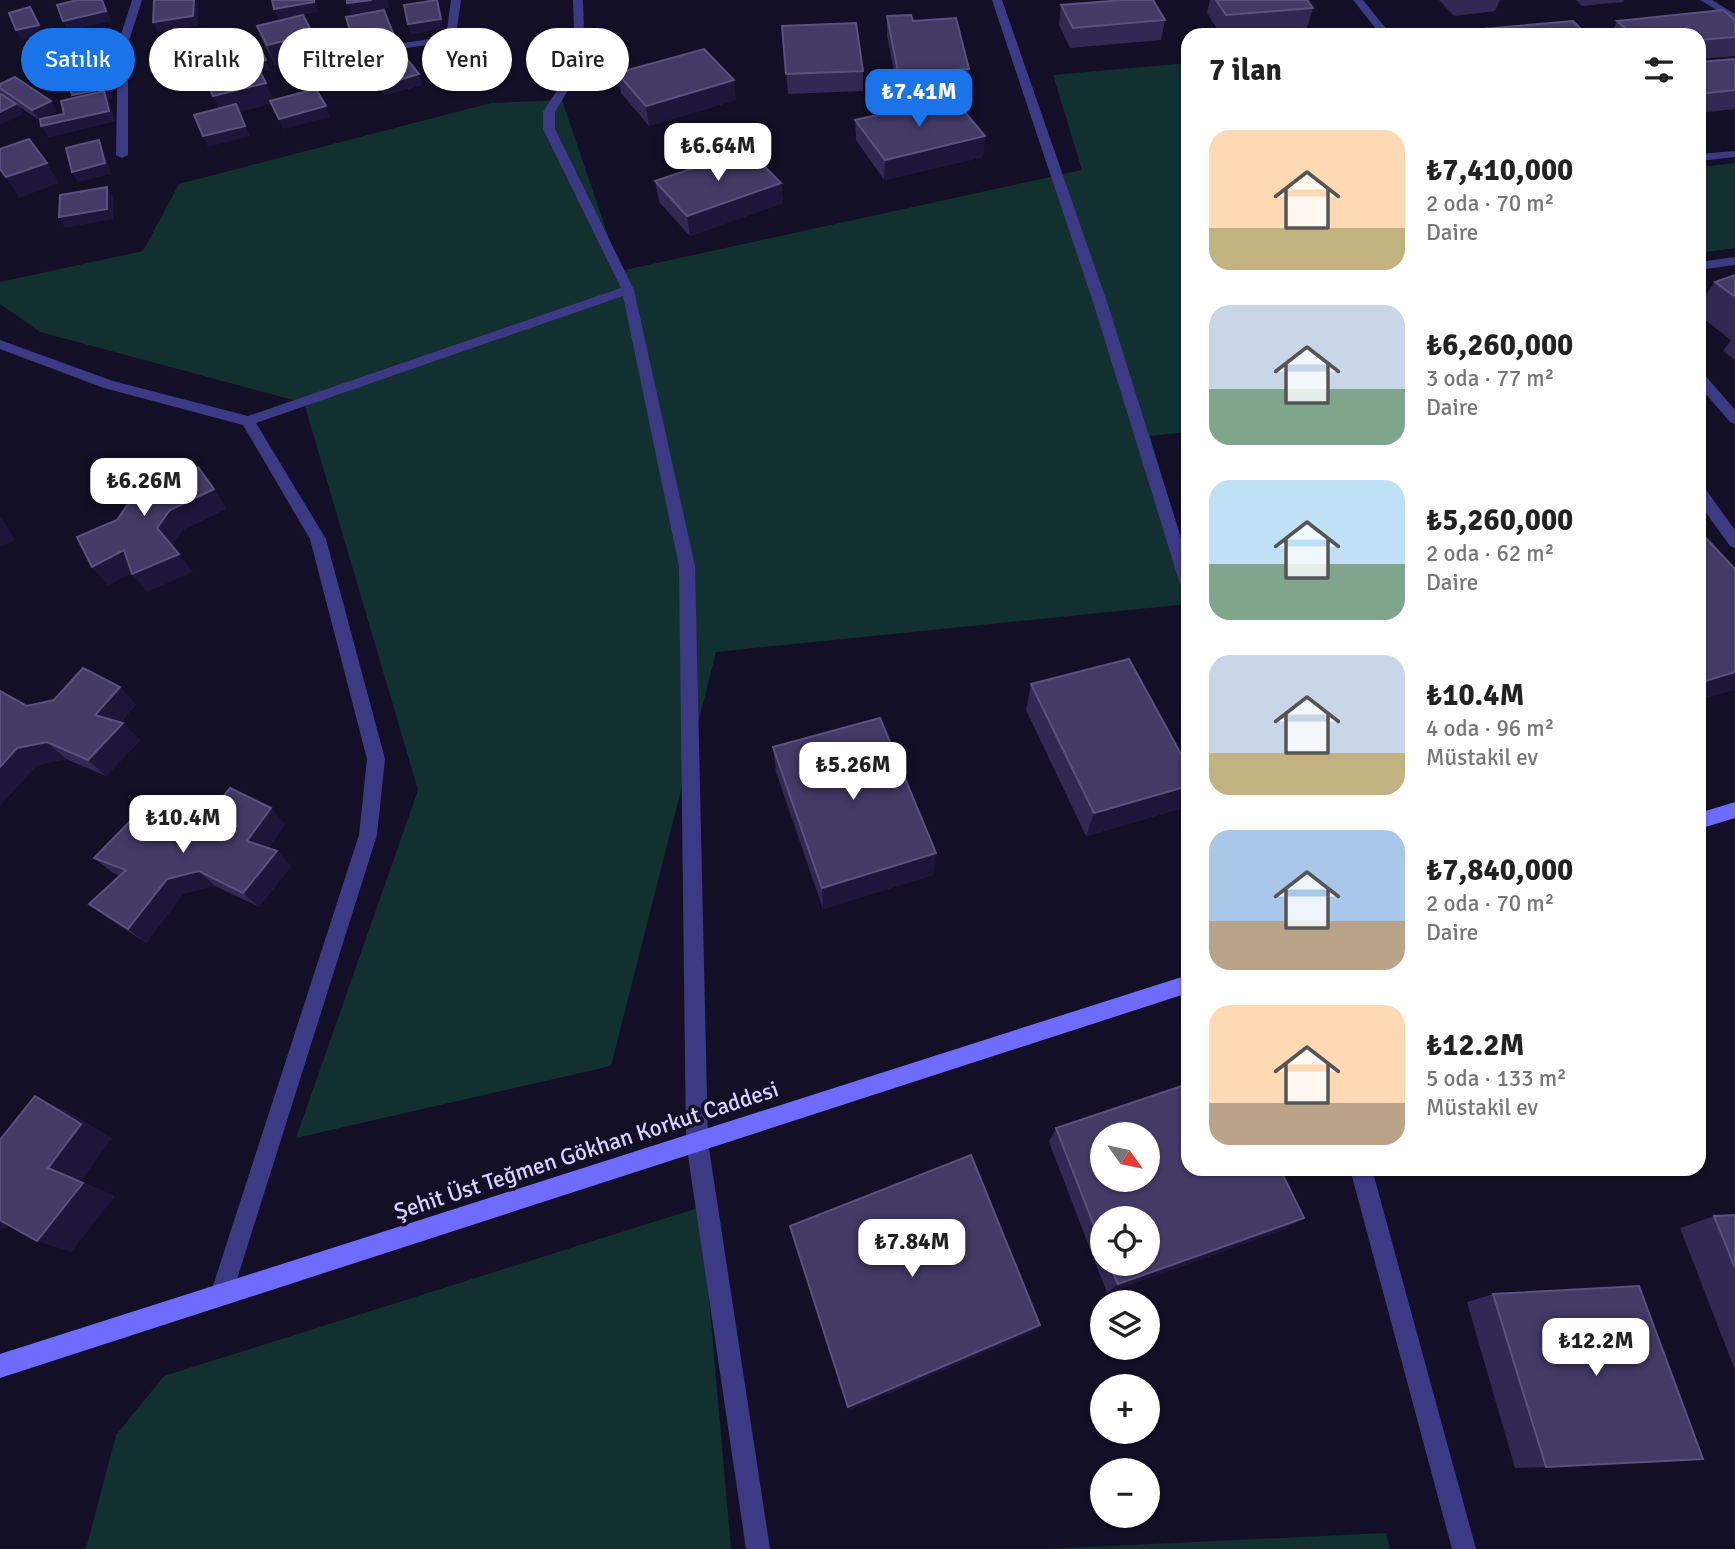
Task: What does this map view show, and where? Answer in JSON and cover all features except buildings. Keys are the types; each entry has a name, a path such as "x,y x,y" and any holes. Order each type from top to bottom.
{"street":[{"path":"122,155 123,44 137,0"},
{"path":"408,45 450,39 456,0"},
{"path":"578,0 580,62 549,112 549,129 628,290 687,566 697,1142 758,1549"},
{"path":"997,0 1101,304 1181,561"},
{"path":"1358,0 1380,28"},
{"path":"1705,0 1735,19"},
{"path":"1706,157 1735,153"},
{"path":"1706,265 1735,261"},
{"path":"0,344 109,385 248,421 628,290"},
{"path":"1706,385 1735,419"},
{"path":"221,1295 368,835 376,759 318,539 248,421"},
{"path":"1706,501 1735,542"},
{"path":"1706,819 1735,810"},
{"name":"Şehit Üst Teğmen Gökhan Korkut Caddesi","path":"0,1366 1181,986"},
{"path":"1363,1176 1464,1549"}],"green space":[{"path":"1181,64 1181,433 1150,436 1181,544 1181,605 716,652 611,1066 296,1138 418,790 304,403 40,332 0,304 0,282 143,251 179,184 491,103 562,100 620,271 1082,170 1053,75"},
{"path":"1735,163 1735,248 1706,252 1706,166"},
{"path":"701,1207 731,1549 86,1549 116,1435 164,1376"},
{"path":"1386,1533 1390,1549 1045,1549"}]}
